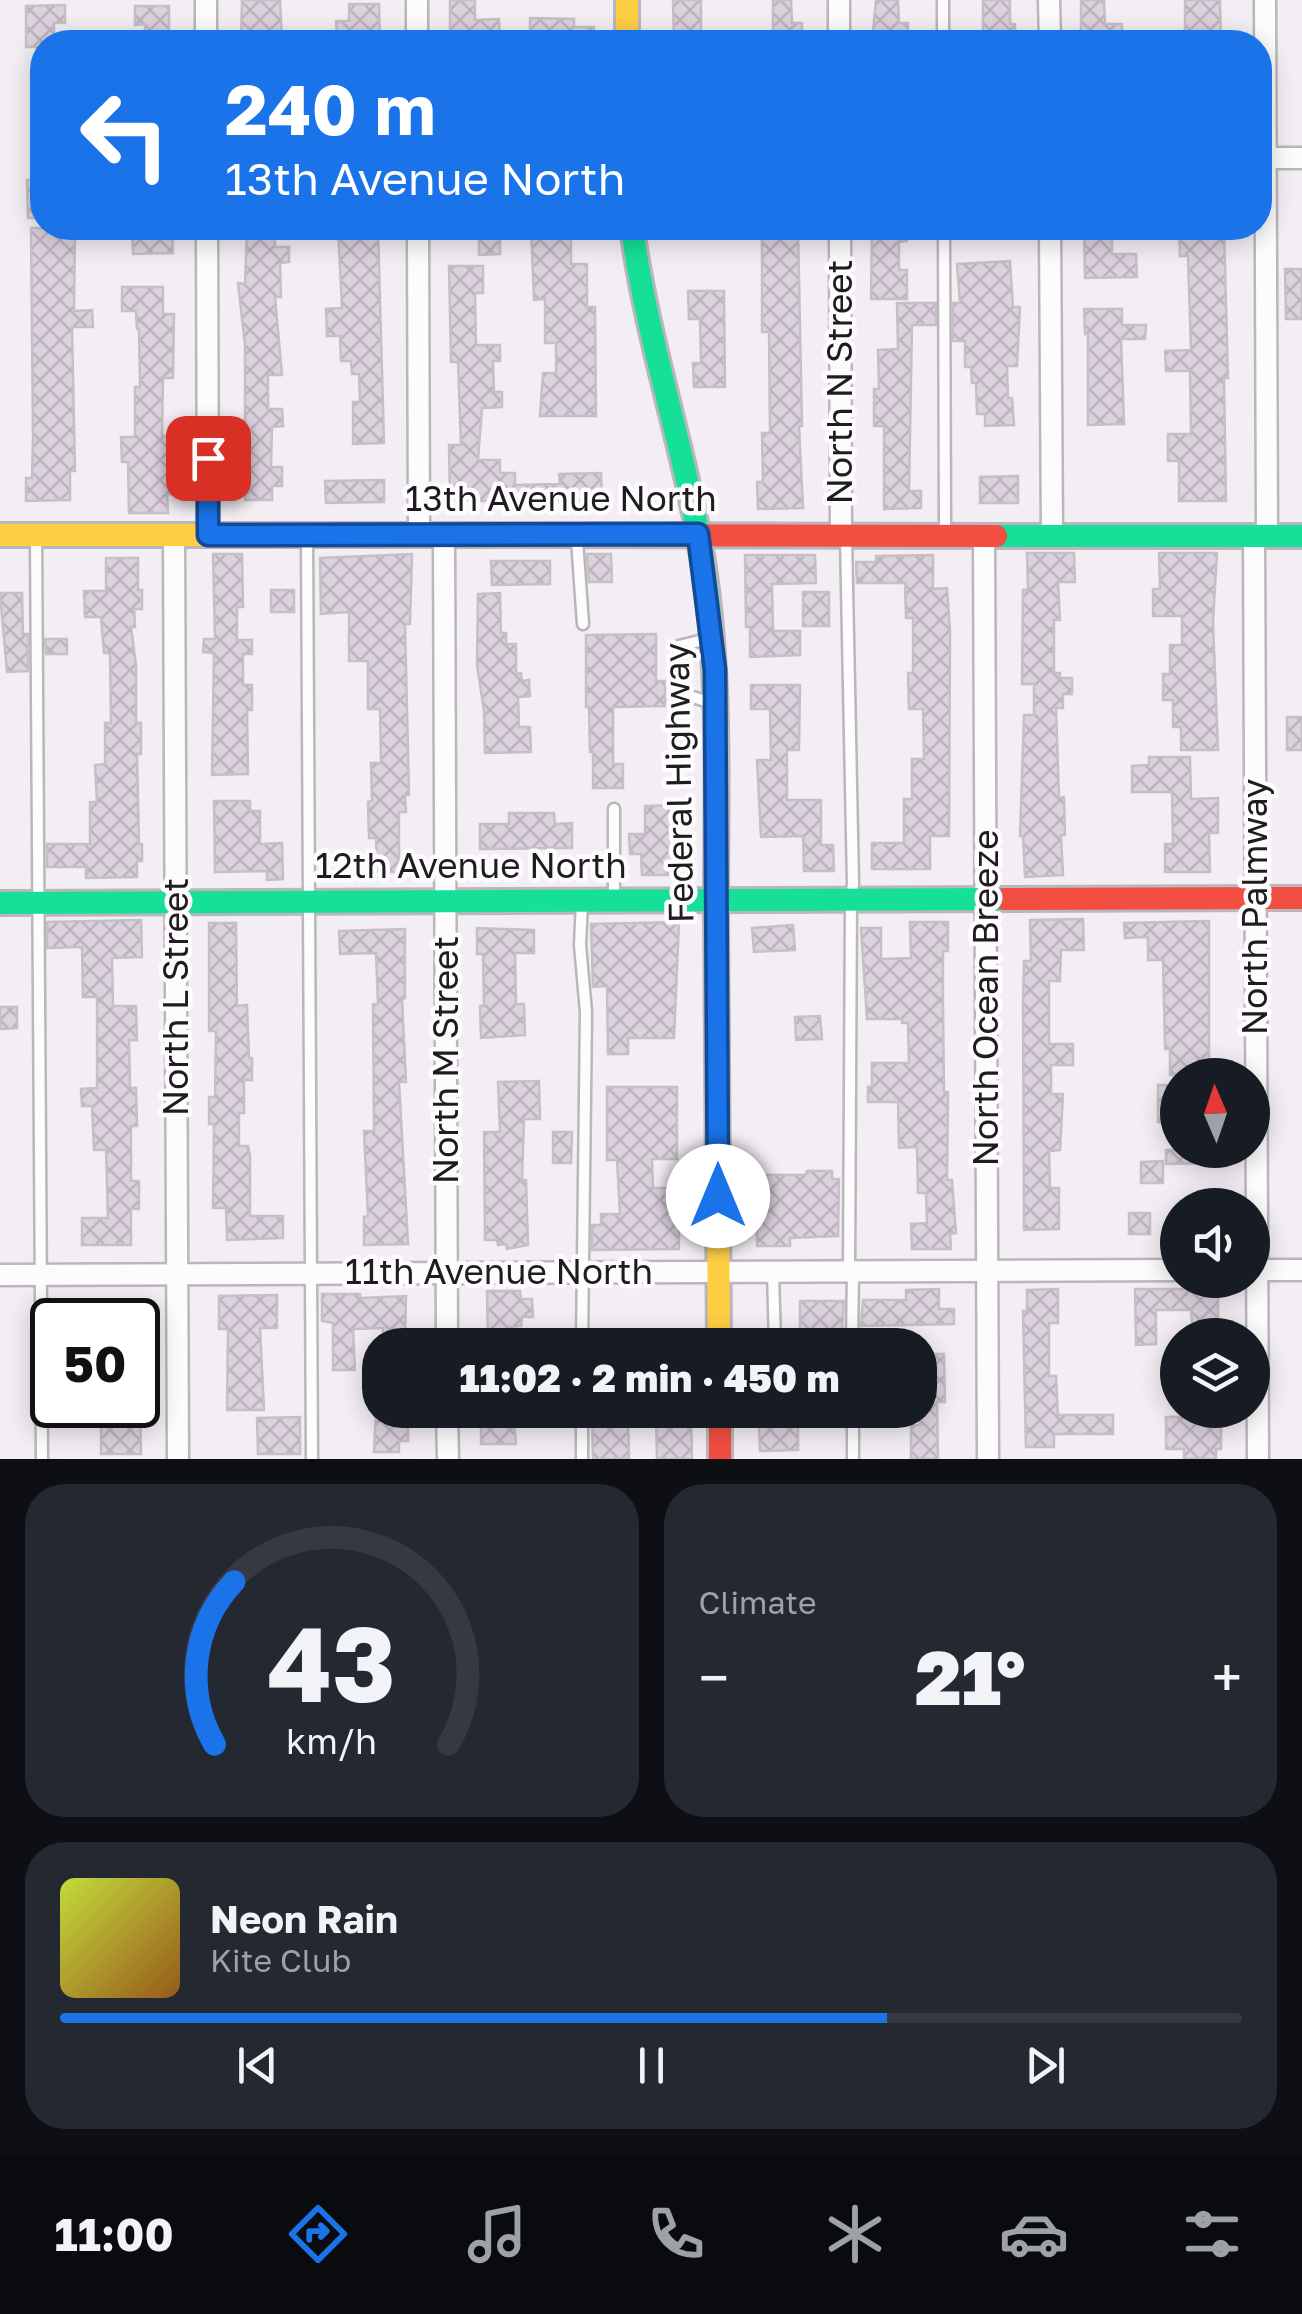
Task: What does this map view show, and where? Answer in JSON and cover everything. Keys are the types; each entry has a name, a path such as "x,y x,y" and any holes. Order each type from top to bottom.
{"street":[{"path":"206,0 206,30"},
{"path":"417,0 417,30"},
{"path":"627,0 627,30"},
{"path":"839,0 839,30"},
{"path":"1050,0 1050,30"},
{"name":"North Palmway","path":"1264,0 1264,30"},
{"path":"1272,158 1302,158"},
{"path":"207,240 208,535"},
{"path":"418,240 419,534"},
{"name":"Federal Highway","path":"634,240 651,348 698,534 712,638 719,1328"},
{"name":"North N Street","path":"840,240 843,536"},
{"path":"1050,240 1052,536"},
{"name":"North Palmway","path":"1255,1188 1262,240"},
{"name":"North L Street","path":"174,534 178,1459"},
{"name":"North M Street","path":"444,534 447,1328"},
{"name":"13th Avenue North","path":"0,535 1302,536"},
{"name":"North Ocean Breeze","path":"984,536 988,1459"},
{"name":"12th Avenue North","path":"0,903 1302,898"},
{"name":"11th Avenue North","path":"0,1274 1160,1270"},
{"path":"1270,1270 1302,1270"},
{"name":"North Palmway","path":"1255,1298 1258,1459"},
{"path":"448,1428 448,1459"},
{"path":"720,1428 720,1459"}],"lane":[{"path":"942,0 943,30"},
{"path":"944,240 945,536"},
{"path":"307,534 312,1459"},
{"path":"577,534 584,624"},
{"path":"36,535 42,1459"},
{"path":"843,536 854,884 852,1328"},
{"path":"712,638 678,646 683,694 715,704"},
{"path":"614,809 614,900"},
{"path":"582,900 580,945 586,1012 582,1328"},
{"path":"773,1271 774,1328"},
{"path":"582,1428 582,1459"},
{"path":"853,1428 854,1459"}],"building":[{"path":"242,0 280,0 281,30 241,30"},
{"path":"450,0 475,0 475,20 499,19 499,30 450,30"},
{"path":"673,0 701,0 701,30 674,30"},
{"path":"773,0 791,0 792,23 802,23 802,30 773,30"},
{"path":"876,0 898,0 899,23 908,23 908,30 873,30"},
{"path":"983,0 1010,0 1010,24 1015,24 1015,30 983,30"},
{"path":"1081,0 1104,0 1105,24 1122,24 1122,30 1081,30"},
{"path":"1185,0 1220,0 1221,30 1185,30"},
{"path":"349,4 379,4 380,30 337,30 336,21 349,21"},
{"path":"65,5 65,23 54,23 54,30 30,30 30,47 26,47 26,6"},
{"path":"135,6 169,6 169,30 145,30 145,24 135,25"},
{"path":"530,18 574,19 574,27 594,27 594,30 530,30"},
{"path":"27,180 30,180 30,218"},
{"path":"31,240 75,240 74,311 92,310 93,327 72,327 75,471 70,471 70,500 26,501 26,478 32,478"},
{"path":"132,240 172,240 173,253 133,254"},
{"path":"247,240 275,240 275,247 289,247 289,262 280,263 281,297 275,297 282,375 268,375 268,409 282,409 283,426 272,427 271,467 282,467 282,486 272,486 272,500 245,500 245,345 238,283 245,284"},
{"path":"339,240 378,240 384,443 353,444 353,402 360,402 359,374 352,374 351,361 341,361 340,336 327,336 326,309 342,308"},
{"path":"479,240 500,240 500,254 479,255"},
{"path":"532,240 571,240 571,264 587,264 587,307 595,307 596,416 540,416 543,373 556,373 556,343 545,343 545,299 534,300"},
{"path":"762,240 798,240 803,508 758,509 757,482 763,482 762,433 770,433 769,332 762,332"},
{"path":"872,240 907,240 899,242 899,270 907,270 907,299 871,299"},
{"path":"1084,240 1112,240 1112,254 1136,254 1137,277 1085,278"},
{"path":"1179,240 1224,240 1226,501 1179,501 1179,461 1168,461 1168,434 1191,434 1190,371 1166,371 1165,351 1191,350 1188,256 1180,256"},
{"path":"1010,261 1013,307 1020,307 1017,366 1007,366 1014,425 985,426 985,414 977,414 971,367 965,367 965,341 953,341 953,303 960,303 957,264"},
{"path":"449,266 483,266 483,293 475,293 476,345 500,345 500,361 493,361 494,392 502,392 502,407 482,408 478,460 500,460 500,473 515,473 515,485 560,484 559,474 601,473 602,501 450,501 449,445 461,445 458,362 451,362"},
{"path":"1285,269 1302,269 1302,319 1286,319"},
{"path":"122,287 163,287 163,314 174,314 173,378 163,378 162,436 174,436 176,476 176,494 167,494 168,513 129,513 128,462 122,462 121,437 135,437 135,387 140,387 139,329 136,311 122,311"},
{"path":"688,291 724,291 725,387 694,387 693,363 701,363 700,319 689,319"},
{"path":"897,303 936,303 936,325 912,325 909,491 921,491 921,508 884,509 884,426 874,426 874,389 879,389 878,350 898,349"},
{"path":"1084,309 1122,309 1122,325 1146,325 1145,339 1121,339 1124,424 1088,425 1088,334"},
{"path":"1018,476 1018,503 980,503 980,477"},
{"path":"384,480 384,502 326,503 325,481"},
{"path":"1027,553 1074,553 1075,582 1058,582 1060,620 1054,620 1054,673 1060,673 1060,678 1072,678 1072,694 1063,694 1063,708 1056,708 1059,798 1064,797 1063,875 1025,877 1020,836 1024,715 1034,715 1034,684 1022,684"},
{"path":"1159,553 1217,553 1213,622 1218,750 1181,750 1181,727 1173,727 1173,700 1163,700 1163,674 1170,674 1170,645 1182,645 1182,616 1153,616 1153,589 1160,589"},
{"path":"213,554 242,554 243,607 237,607 237,640 252,640 252,654 243,654 243,685 252,685 252,710 247,710 248,774 212,775 214,653 203,652 204,639 215,639"},
{"path":"412,554 410,624 405,624 409,795 405,795 406,812 399,812 399,872 377,872 376,838 369,838 368,802 372,801 371,763 381,763 380,709 368,709 368,661 349,661 349,612 321,614 320,558"},
{"path":"587,554 611,554 612,582 589,582"},
{"path":"745,555 815,555 816,583 772,584 773,631 800,631 800,655 750,657"},
{"path":"933,555 933,589 947,588 950,631 949,836 930,836 930,869 872,869 872,843 904,843 904,799 912,799 912,759 924,759 923,709 909,709 913,618 906,618 905,583 857,583 856,562 876,562 876,556"},
{"path":"106,558 138,558 138,590 142,590 142,609 134,609 135,627 131,627 136,665 136,723 141,723 141,754 137,754 142,861 137,861 137,877 86,878 86,867 47,867 47,844 90,844 90,802 97,802 95,765 105,764 105,723 111,723 110,653 104,653 101,617 85,617 84,591 106,591"},
{"path":"491,561 550,561 550,584 492,585"},
{"path":"271,590 294,590 294,612 271,612"},
{"path":"803,592 829,592 829,626 803,626"},
{"path":"0,593 22,593 28,671 7,672"},
{"path":"500,593 501,633 506,633 506,644 516,644 516,674 521,673 522,681 529,680 530,696 518,697 519,727 530,727 531,752 485,753 477,665 478,594"},
{"path":"656,634 656,681 665,681 665,706 613,707 613,764 623,764 623,788 593,788 593,752 586,707 586,635"},
{"path":"45,639 67,639 67,654 46,654"},
{"path":"751,685 800,685 799,750 787,750 787,800 821,800 821,845 833,845 834,871 804,871 803,836 761,837 757,760 771,760 770,709 751,709"},
{"path":"1287,717 1302,717 1302,750 1287,750"},
{"path":"1149,757 1190,757 1191,799 1218,798 1218,833 1209,833 1210,872 1165,872 1165,844 1173,844 1172,792 1132,792 1132,766 1149,765"},
{"path":"214,801 250,801 250,811 260,811 260,844 282,843 283,879 267,880 267,871 215,872"},
{"path":"677,805 678,875 642,875 641,854 630,854 629,834 645,834 645,806"},
{"path":"509,813 554,813 555,824 572,823 572,848 480,849 480,824 509,824"},
{"path":"1083,919 1084,950 1061,950 1060,981 1049,981 1049,1044 1073,1044 1073,1065 1051,1065 1051,1094 1063,1094 1060,1150 1049,1151 1050,1188 1059,1188 1059,1229 1024,1230 1023,1002 1024,961 1031,961 1030,920"},
{"path":"141,920 142,957 112,958 113,1006 136,1006 137,1040 129,1040 130,1088 136,1088 137,1126 131,1126 131,1181 139,1181 139,1209 131,1209 131,1245 82,1245 82,1218 108,1218 106,1150 94,1150 92,1106 82,1106 81,1089 97,1088 97,997 83,997 82,947 47,948 47,922"},
{"path":"1209,921 1209,1058 1170,1058 1170,1049 1165,1049 1163,960 1148,960 1148,937 1125,938 1124,923"},
{"path":"679,922 674,1038 628,1038 628,1054 608,1054 607,986 593,987 591,924"},
{"path":"910,922 948,922 948,951 943,951 943,1006 944,1092 948,1092 947,1180 952,1180 956,1233 950,1234 951,1249 912,1249 911,1224 927,1223 926,1193 918,1193 917,1147 899,1148 898,1102 868,1102 872,1063 909,1063 908,1023 902,1023 902,1019 867,1019 861,928 881,928 881,959 911,958"},
{"path":"209,923 236,923 237,1006 247,1005 252,1058 252,1080 244,1080 244,1113 239,1113 239,1146 248,1146 250,1156 250,1216 283,1216 283,1238 227,1240 226,1208 213,1208 214,1124 209,1124 209,1097 215,1097 216,1031 209,1031"},
{"path":"793,925 795,950 754,952 752,928"},
{"path":"477,928 534,930 534,953 515,953 516,1004 524,1004 525,1035 481,1038 483,954 477,954"},
{"path":"405,929 402,999 406,1082 399,1082 408,1244 364,1245 364,1217 368,1216 364,1131 374,1131 376,953 340,954 339,931"},
{"path":"0,1007 17,1007 17,1028 0,1029"},
{"path":"820,1016 822,1039 796,1040 795,1017"},
{"path":"539,1081 540,1119 524,1119 522,1180 526,1180 528,1245 507,1249 506,1244 498,1245 497,1240 485,1240 484,1132 500,1132 498,1082"},
{"path":"1158,1085 1160,1085 1160,1122"},
{"path":"607,1087 677,1087 677,1159 652,1159 653,1188 679,1188 679,1249 592,1250 592,1225 601,1225 601,1214 620,1214 617,1160 607,1160"},
{"path":"553,1132 572,1132 571,1163 553,1163"},
{"path":"1160,1161 1163,1183 1141,1183 1141,1162"},
{"path":"807,1171 832,1171 832,1179 839,1179 838,1236 790,1238 790,1246 757,1246 756,1175 805,1175"},
{"path":"1129,1213 1150,1213 1150,1234 1129,1234"},
{"path":"939,1289 939,1309 954,1309 954,1324 861,1326 863,1300 906,1300 906,1290"},
{"path":"1058,1289 1058,1323 1049,1323 1049,1376 1056,1376 1058,1415 1113,1415 1113,1434 1054,1434 1054,1447 1026,1447 1023,1311 1027,1311 1027,1290"},
{"path":"1135,1289 1160,1289 1160,1298 1218,1298 1218,1318 1192,1318 1191,1310 1156,1310 1156,1344 1136,1345"},
{"path":"487,1291 520,1291 521,1299 532,1299 533,1317 522,1317 521,1326 488,1328"},
{"path":"322,1294 360,1294 360,1298 406,1296 405,1328 353,1329 355,1370 333,1370 333,1323 322,1321"},
{"path":"277,1295 277,1328 260,1328 264,1410 227,1410 228,1329 219,1329 219,1296"},
{"path":"800,1301 844,1301 842,1328 800,1328"},
{"path":"937,1354 944,1354 945,1402 937,1402"},
{"path":"937,1402 938,1459 911,1459 911,1428 937,1428"},
{"path":"300,1417 300,1454 258,1454 257,1418"},
{"path":"101,1428 140,1428 141,1454 101,1454"},
{"path":"375,1428 408,1428 408,1441 399,1441 399,1452 374,1452"},
{"path":"481,1428 515,1428 516,1444 481,1444"},
{"path":"592,1428 628,1428 629,1459 593,1459"},
{"path":"656,1428 691,1428 692,1459 657,1459"},
{"path":"759,1428 798,1428 798,1450 760,1451"},
{"path":"1166,1428 1221,1428 1221,1449 1216,1449 1216,1459 1184,1459 1184,1449 1166,1449"}],"traffic: fast":[{"path":"634,240 695,520 709,605 716,735 716,910"},
{"path":"996,536 1302,536"},
{"path":"0,903 1005,899"}],"traffic: slow":[{"path":"627,0 627,30"},
{"path":"0,535 531,535"},
{"path":"716,910 719,1328"}],"traffic: jam":[{"path":"531,535 996,536"},
{"path":"1005,899 1302,898"},
{"path":"720,1428 720,1459"}],"route":[{"path":"208,458 208,535 698,534 715,670 718,1196"}]}
